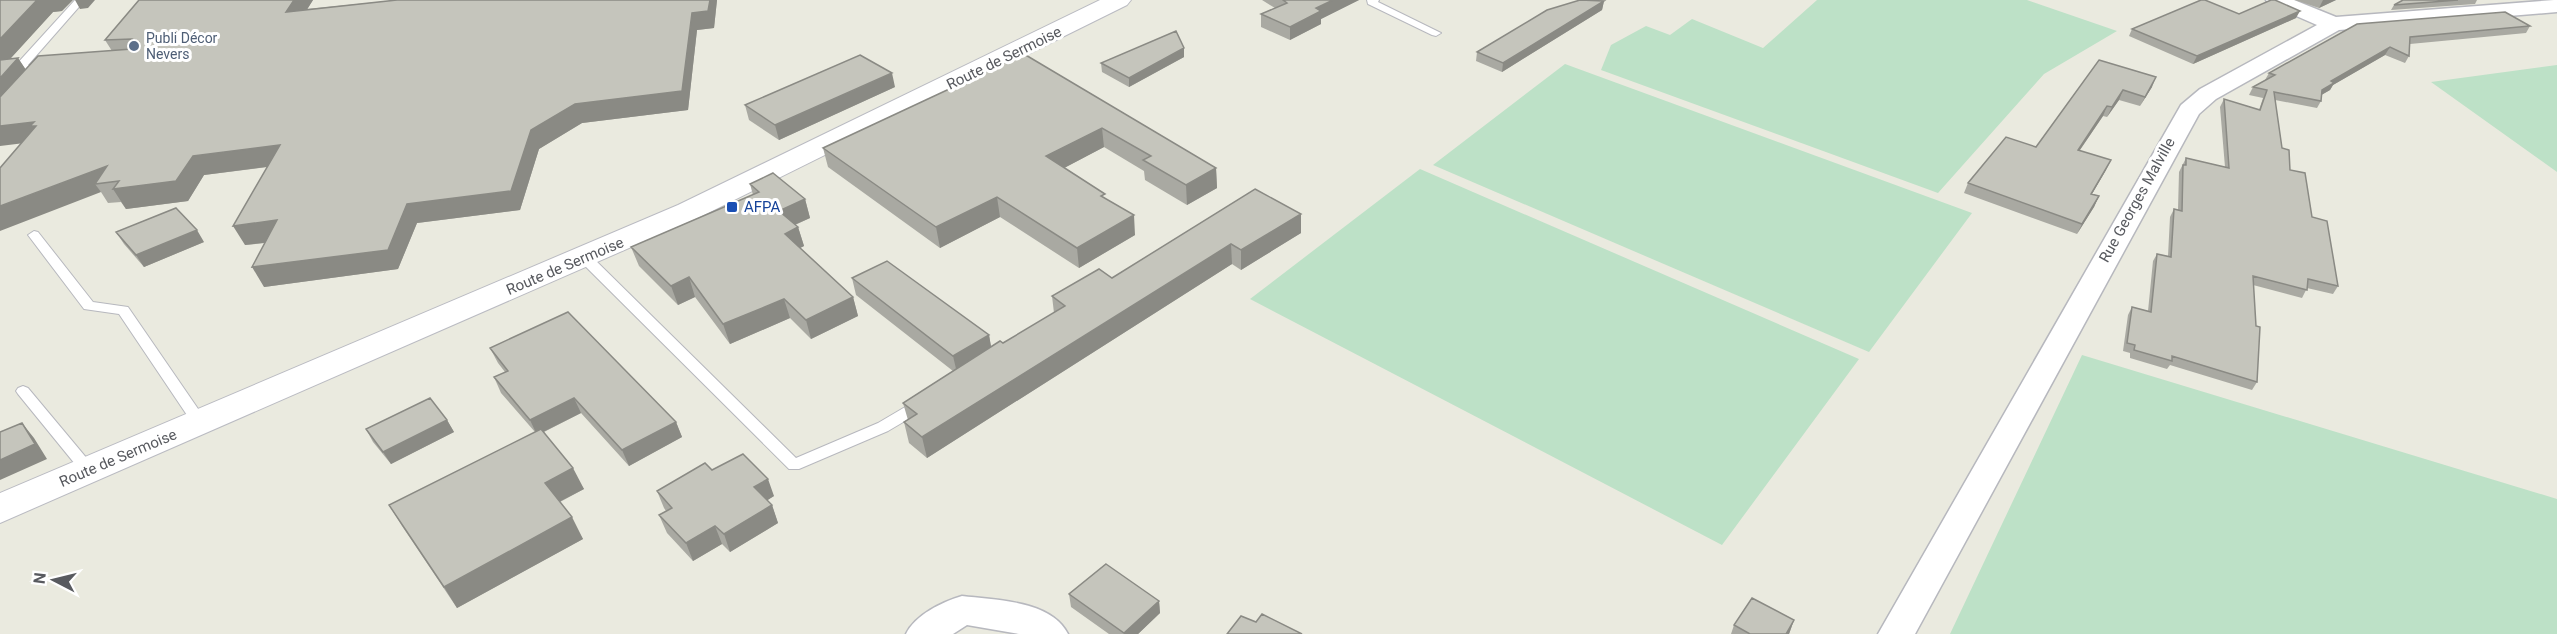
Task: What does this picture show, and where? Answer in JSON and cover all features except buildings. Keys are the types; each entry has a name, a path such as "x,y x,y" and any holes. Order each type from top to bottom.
{"main road":[{"name":"Route de Sermoise","path":"0,509 585,258 689,211 1119,0"}],"street":[{"path":"2276,0 2334,24"},
{"name":"Rue Georges Malville","path":"1896,634 2188,110 2208,94 2334,24 2557,6"},
{"path":"924,634 962,610 1023,620 1050,634"}],"lane":[{"path":"35,78 52,68 19,68 80,0"},
{"path":"1374,0 1371,2 1436,33"},
{"path":"34,234 89,306 123,310 201,423"},
{"path":"585,258 794,465 883,427 933,397"},
{"path":"23,391 88,471"}],"green space":[{"path":"1817,0 2027,0 2117,31 2044,74 1938,193 1601,70 1611,45 1646,26 1670,35 1692,19 1763,48"},
{"path":"1565,64 1972,213 1869,352 1433,165"},
{"path":"2557,65 2557,172 2431,82"},
{"path":"1420,169 1859,359 1722,545 1250,299"},
{"path":"2082,355 2557,499 2557,634 1950,634"}],"place":[{"name":"Publi Décor Nevers","path":"134,46"},
{"name":"AFPA","path":"732,207"}]}
